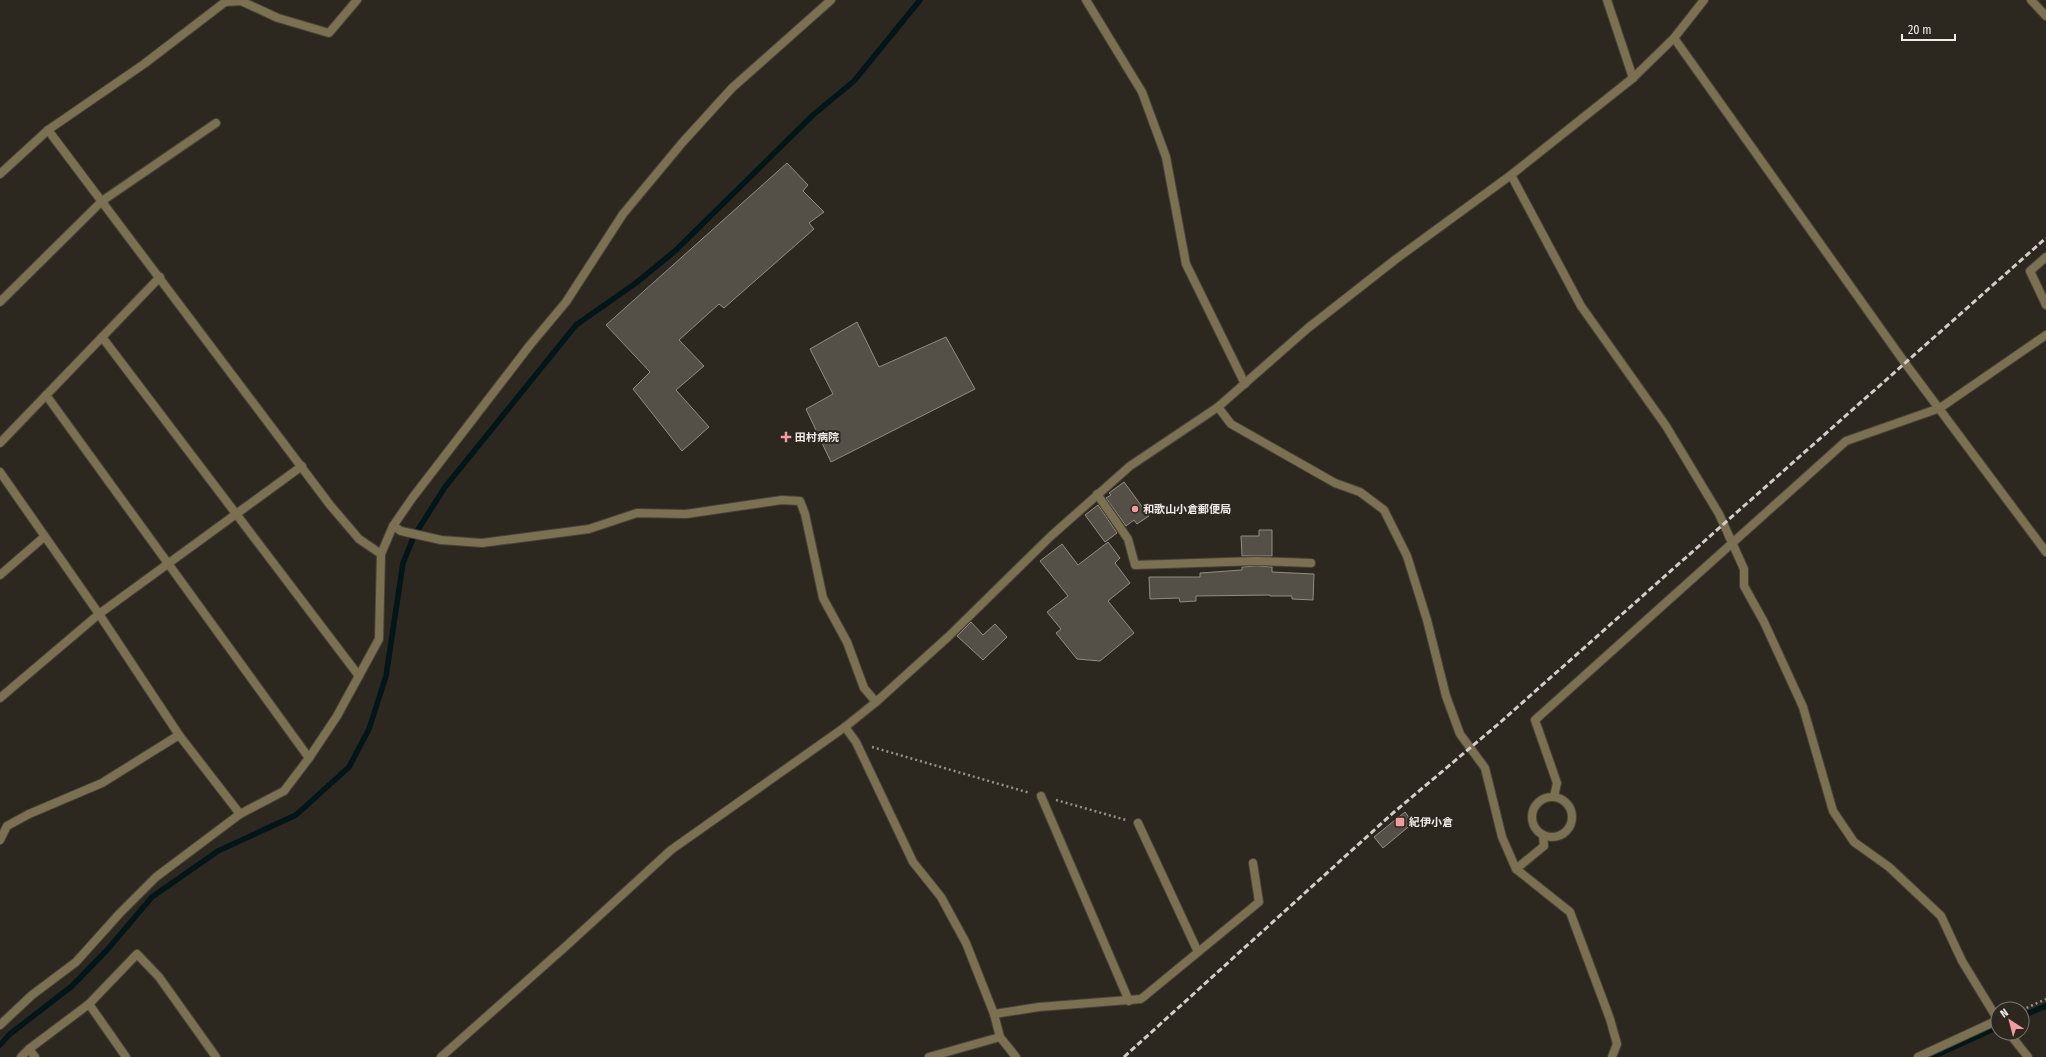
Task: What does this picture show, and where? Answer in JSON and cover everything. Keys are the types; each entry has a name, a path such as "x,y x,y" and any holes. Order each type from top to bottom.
{"street":[{"path":"0,174 48,130 144,64 225,2 241,1 278,18 329,33 356,0"},
{"path":"0,1025 32,995 76,962 120,913 156,877 240,814 284,792 309,758 336,716 379,639 381,554 393,526 413,496 525,351 566,302 623,214 682,143 732,88 831,0"},
{"path":"1086,0 1142,92 1166,157 1186,264 1246,384"},
{"path":"1607,0 1632,78"},
{"path":"441,1057 566,947 671,850 845,727 876,702 948,637 1051,536 1130,466 1218,407 1308,328 1383,269 1511,175 1632,78 1674,38 1704,0"},
{"path":"2031,0 2046,16"},
{"path":"1674,38 1905,363 2046,552"},
{"path":"0,302 102,201 216,123"},
{"path":"48,130 330,505 359,539 381,554"},
{"path":"1511,175 1581,306 1666,426 1719,514 1744,569 1744,586 1764,622 1803,707 1833,811 1854,842 1889,867 1941,916 1962,961 1990,1007"},
{"path":"2046,257 2030,271 2046,305"},
{"path":"0,443 160,277"},
{"path":"1554,797 1557,783 1535,720 1732,545 1846,441 1940,408 2046,335"},
{"path":"102,337 359,676"},
{"path":"46,395 309,758"},
{"path":"1218,407 1232,424 1335,483 1360,492 1384,510 1407,556 1427,620 1446,696 1460,734 1485,768 1502,837 1516,869 1570,912 1610,1019 1617,1044 1612,1057"},
{"path":"0,698 99,614 302,466"},
{"path":"0,472 99,614 179,735 240,814"},
{"path":"1097,494 1128,539 1135,565 1257,561 1311,563"},
{"path":"393,526 401,531 441,540 482,543 589,529 637,513 686,514 782,500 800,501 806,514 823,598 847,642 864,688 876,702"},
{"path":"0,575 44,537"},
{"path":"845,727 856,742 913,862 941,897 966,943 994,1014 1000,1037 1016,1057"},
{"path":"0,840 7,826 29,814 102,783 179,735"},
{"path":"1041,796 1129,1001"},
{"path":"1554,797 1566,803 1570,809 1572,820 1570,826 1560,836 1543,836 1533,826 1531,815 1538,803 1544,799 1554,797"},
{"path":"1138,823 1198,952"},
{"path":"1516,869 1544,846 1543,836"},
{"path":"994,1014 1039,1007 1141,999 1259,902 1253,864"},
{"path":"21,1057 29,1049 89,1004 137,954 160,977 216,1057"},
{"path":"89,1004 126,1057"},
{"path":"1918,1057 1990,1024"},
{"path":"929,1057 1000,1037"},
{"path":"2015,1041 2028,1057"},
{"path":"29,1049 35,1057"}],"path":[{"path":"856,742 1138,823"},
{"path":"2030,1006 2046,999"}],"building":[{"path":"787,163 808,185 803,191 824,212 809,223 814,229 724,308 719,304 679,340 704,366 676,390 709,427 682,451 633,389 650,372 606,325"},
{"path":"857,322 879,367 946,337 975,389 831,462 806,409 833,394 810,349"},
{"path":"1124,482 1149,516 1137,524 1134,520 1126,526 1106,498 1111,495 1109,493"},
{"path":"1098,505 1117,533 1105,542 1085,515"},
{"path":"1259,530 1272,530 1272,556 1242,556 1241,536 1259,536"},
{"path":"1108,542 1120,558 1115,563 1130,583 1108,601 1134,633 1100,661 1077,659 1056,633 1061,629 1047,612 1068,596 1040,561 1062,544 1078,565"},
{"path":"1242,567 1272,567 1272,572 1314,574 1313,600 1292,599 1292,596 1270,595 1196,596 1196,601 1180,602 1179,598 1150,599 1149,577 1200,577 1200,573 1242,570"},
{"path":"971,622 983,635 995,624 1007,637 983,660 957,636"},
{"path":"1405,812 1413,823 1383,848 1374,837"}],"waterway":[{"path":"0,1045 10,1034 72,986 107,950 152,897 218,851 296,815 349,767 369,729 386,676 403,563 414,536 445,487 576,325 636,283 675,251 813,115 854,81 920,0"},
{"path":"2030,1013 2046,1006"},
{"path":"1932,1057 1990,1031"}],"railway":[{"path":"1124,1057 1393,813 1496,726 2046,238"}],"place":[{"name":"田村病院","path":"786,437"},
{"name":"和歌山小倉郵便局","path":"1135,509"},
{"name":"紀伊小倉","path":"1400,822"}]}
